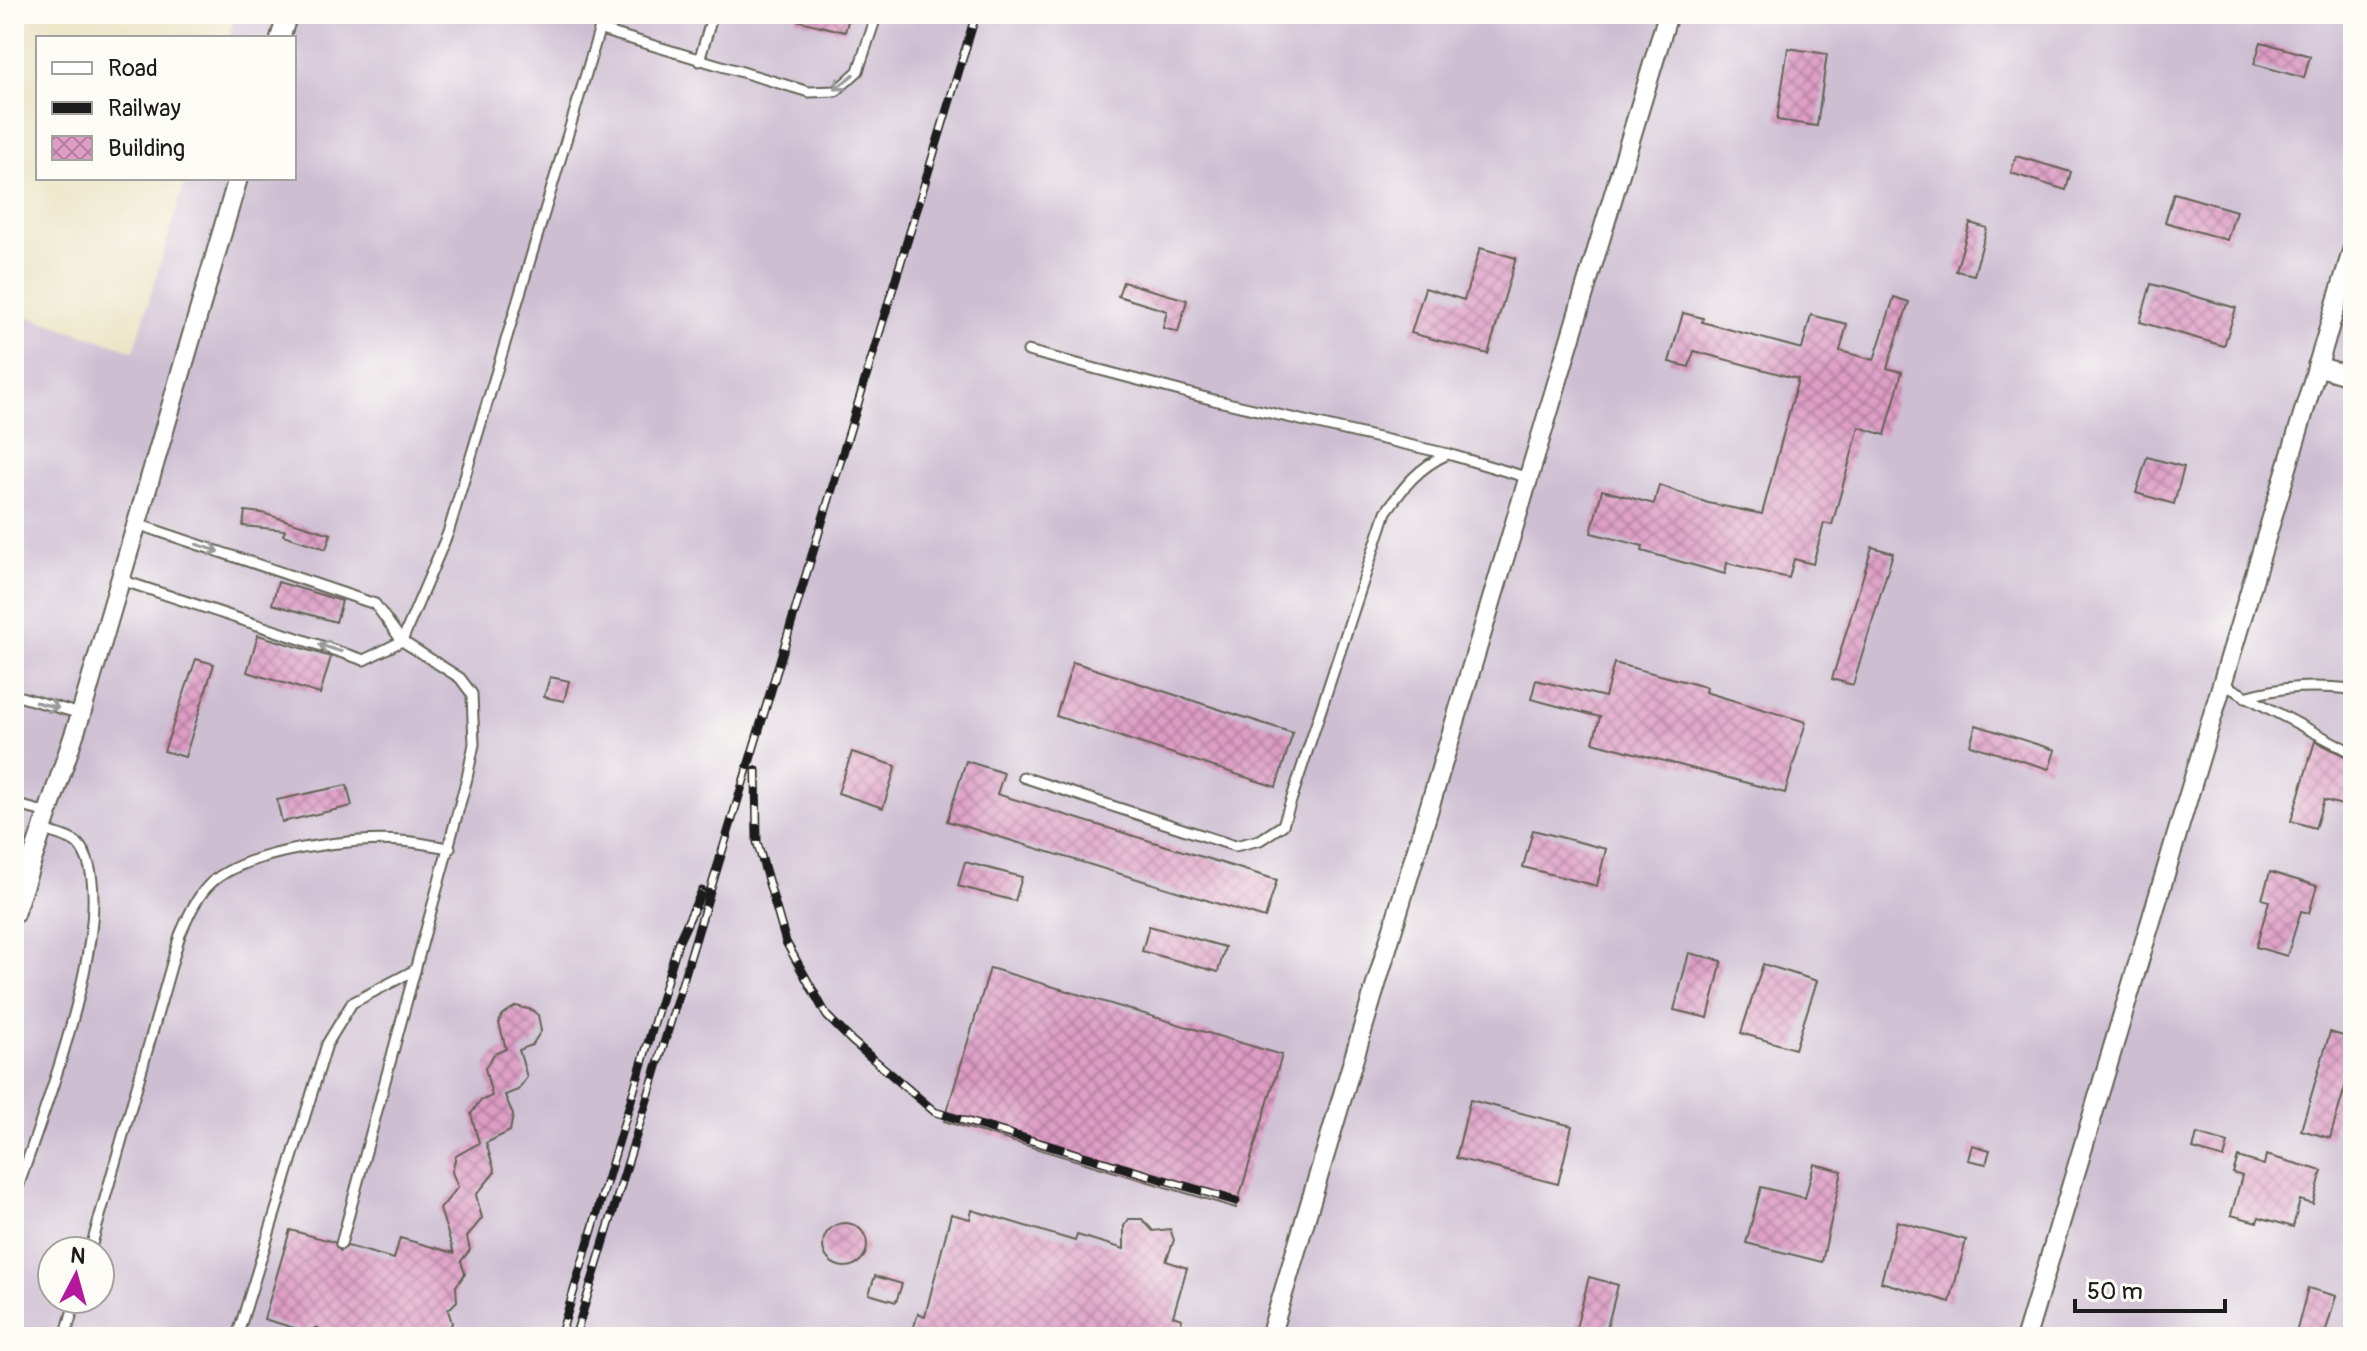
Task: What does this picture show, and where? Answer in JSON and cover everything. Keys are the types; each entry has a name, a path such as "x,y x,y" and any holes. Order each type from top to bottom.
{"street":[{"path":"281,36 288,14"},
{"path":"1270,1337 1668,14"},
{"path":"14,914 81,714 134,523 237,180"},
{"path":"2026,1337 2353,248"},
{"path":"2317,366 2353,377"}],"lane":[{"path":"118,579 364,660 402,641 448,533 604,14"},
{"path":"699,61 713,14"},
{"path":"601,30 809,92 836,91 858,71 877,14"},
{"path":"1028,351 1214,400 1448,454 1529,478"},
{"path":"1023,777 1235,846 1260,840 1283,825 1297,792 1386,512 1404,485 1424,465 1448,454"},
{"path":"134,523 375,604 402,641 460,678 472,694 474,744 450,848 341,1244"},
{"path":"2221,683 2353,753"},
{"path":"2245,697 2280,687 2315,685 2353,689"},
{"path":"14,695 81,714"},
{"path":"14,804 77,842 89,861 95,901 81,993 14,1199"},
{"path":"95,1235 180,935 192,906 212,882 263,858 314,847 399,840 450,848"},
{"path":"237,1337 327,1044 352,1003 415,970"},
{"path":"65,1337 71,1315"}],"shaded area":[{"path":"235,14 2353,14 2353,1337 14,1337 14,312 134,351 185,180 296,180 296,36 229,36"}],"building":[{"path":"796,14 850,14 845,32 796,20"},
{"path":"2261,42 2310,56 2304,78 2254,64"},
{"path":"1788,48 1827,54 1817,126 1777,120"},
{"path":"2016,156 2071,172 2066,190 2011,173"},
{"path":"2174,193 2236,211 2227,240 2165,222"},
{"path":"1970,223 1987,228 1974,275 1956,271"},
{"path":"1480,248 1516,258 1488,354 1411,333 1425,288 1464,300"},
{"path":"1123,282 1187,300 1178,332 1163,328 1167,311 1118,296"},
{"path":"2151,284 2236,308 2224,346 2140,322"},
{"path":"1894,297 1909,302 1887,368 1902,372 1885,435 1859,427 1832,525 1824,523 1813,564 1794,559 1789,578 1727,563 1725,574 1642,551 1643,546 1591,533 1602,490 1654,504 1659,485 1708,503 1762,514 1798,379 1694,351 1689,367 1669,362 1683,313 1703,318 1702,322 1802,349 1811,315 1847,324 1840,351 1874,360"},
{"path":"2147,457 2184,467 2174,504 2136,493"},
{"path":"245,511 262,513 331,534 326,549 283,535 285,530 243,526"},
{"path":"1872,547 1893,553 1853,685 1832,679"},
{"path":"278,582 342,601 336,622 272,604"},
{"path":"258,635 331,657 320,694 247,672"},
{"path":"196,659 214,664 185,757 164,751"},
{"path":"1073,662 1293,733 1276,787 1056,716"},
{"path":"1614,663 1706,687 1705,692 1806,722 1785,793 1593,742 1600,717 1531,699 1536,680 1605,697"},
{"path":"550,677 569,681 564,701 544,697"},
{"path":"1976,725 2055,750 2049,769 1970,745"},
{"path":"2315,741 2353,760 2353,808 2324,800 2315,828 2291,821"},
{"path":"852,752 896,766 883,808 838,793"},
{"path":"966,761 1004,773 997,794 1277,880 1265,918 947,821"},
{"path":"347,785 352,806 282,822 277,800"},
{"path":"1533,830 1606,849 1597,886 1523,867"},
{"path":"965,862 1022,877 1015,901 958,886"},
{"path":"2270,872 2317,886 2309,913 2301,911 2287,956 2256,947 2269,901 2262,899"},
{"path":"1149,926 1225,947 1218,972 1142,951"},
{"path":"1689,953 1722,961 1708,1018 1674,1010"},
{"path":"1763,964 1817,981 1795,1049 1741,1033"},
{"path":"990,968 1282,1055 1236,1208 944,1121"},
{"path":"516,1006 538,1015 541,1031 532,1045 519,1050 527,1077 518,1090 505,1095 513,1115 510,1131 486,1143 495,1172 476,1195 482,1218 467,1237 470,1250 461,1261 465,1274 456,1286 457,1301 448,1310 452,1323 446,1337 327,1337 317,1327 308,1332 264,1319 290,1230 334,1242 340,1251 348,1246 394,1259 400,1238 454,1253 440,1209 458,1187 452,1172 456,1156 479,1143 471,1114 480,1101 492,1096 485,1068 494,1054 506,1049 499,1023 502,1015"},
{"path":"2330,1032 2353,1039 2353,1060 2330,1138 2301,1130"},
{"path":"1470,1100 1572,1126 1558,1184 1456,1158"},
{"path":"2197,1134 2228,1143 2224,1158 2193,1149"},
{"path":"1972,1145 1990,1150 1986,1164 1968,1160"},
{"path":"2266,1155 2322,1171 2313,1204 2300,1200 2293,1227 2259,1217 2257,1222 2231,1215 2242,1176 2233,1173 2238,1157 2264,1165"},
{"path":"1814,1164 1842,1171 1822,1262 1746,1243 1761,1187 1805,1198"},
{"path":"972,1210 1075,1241 1077,1235 1124,1249 1124,1226 1129,1219 1142,1219 1153,1231 1170,1229 1174,1240 1166,1261 1187,1268 1173,1316 1182,1319 1177,1337 911,1337 918,1313 925,1316 951,1214 970,1219"},
{"path":"1897,1221 1966,1240 1950,1302 1881,1282"},
{"path":"845,1223 860,1230 867,1245 860,1260 845,1267 830,1260 823,1245 830,1230"},
{"path":"875,1276 902,1284 896,1302 869,1294"},
{"path":"1589,1277 1618,1285 1605,1336 1576,1328"},
{"path":"2308,1288 2336,1296 2324,1337 2295,1337"}],"railway":[{"path":"575,1337 976,14"},
{"path":"756,770 757,842 786,942 827,1016 852,1041 935,1112 1236,1201"},
{"path":"560,1337 678,943 702,891"}]}
